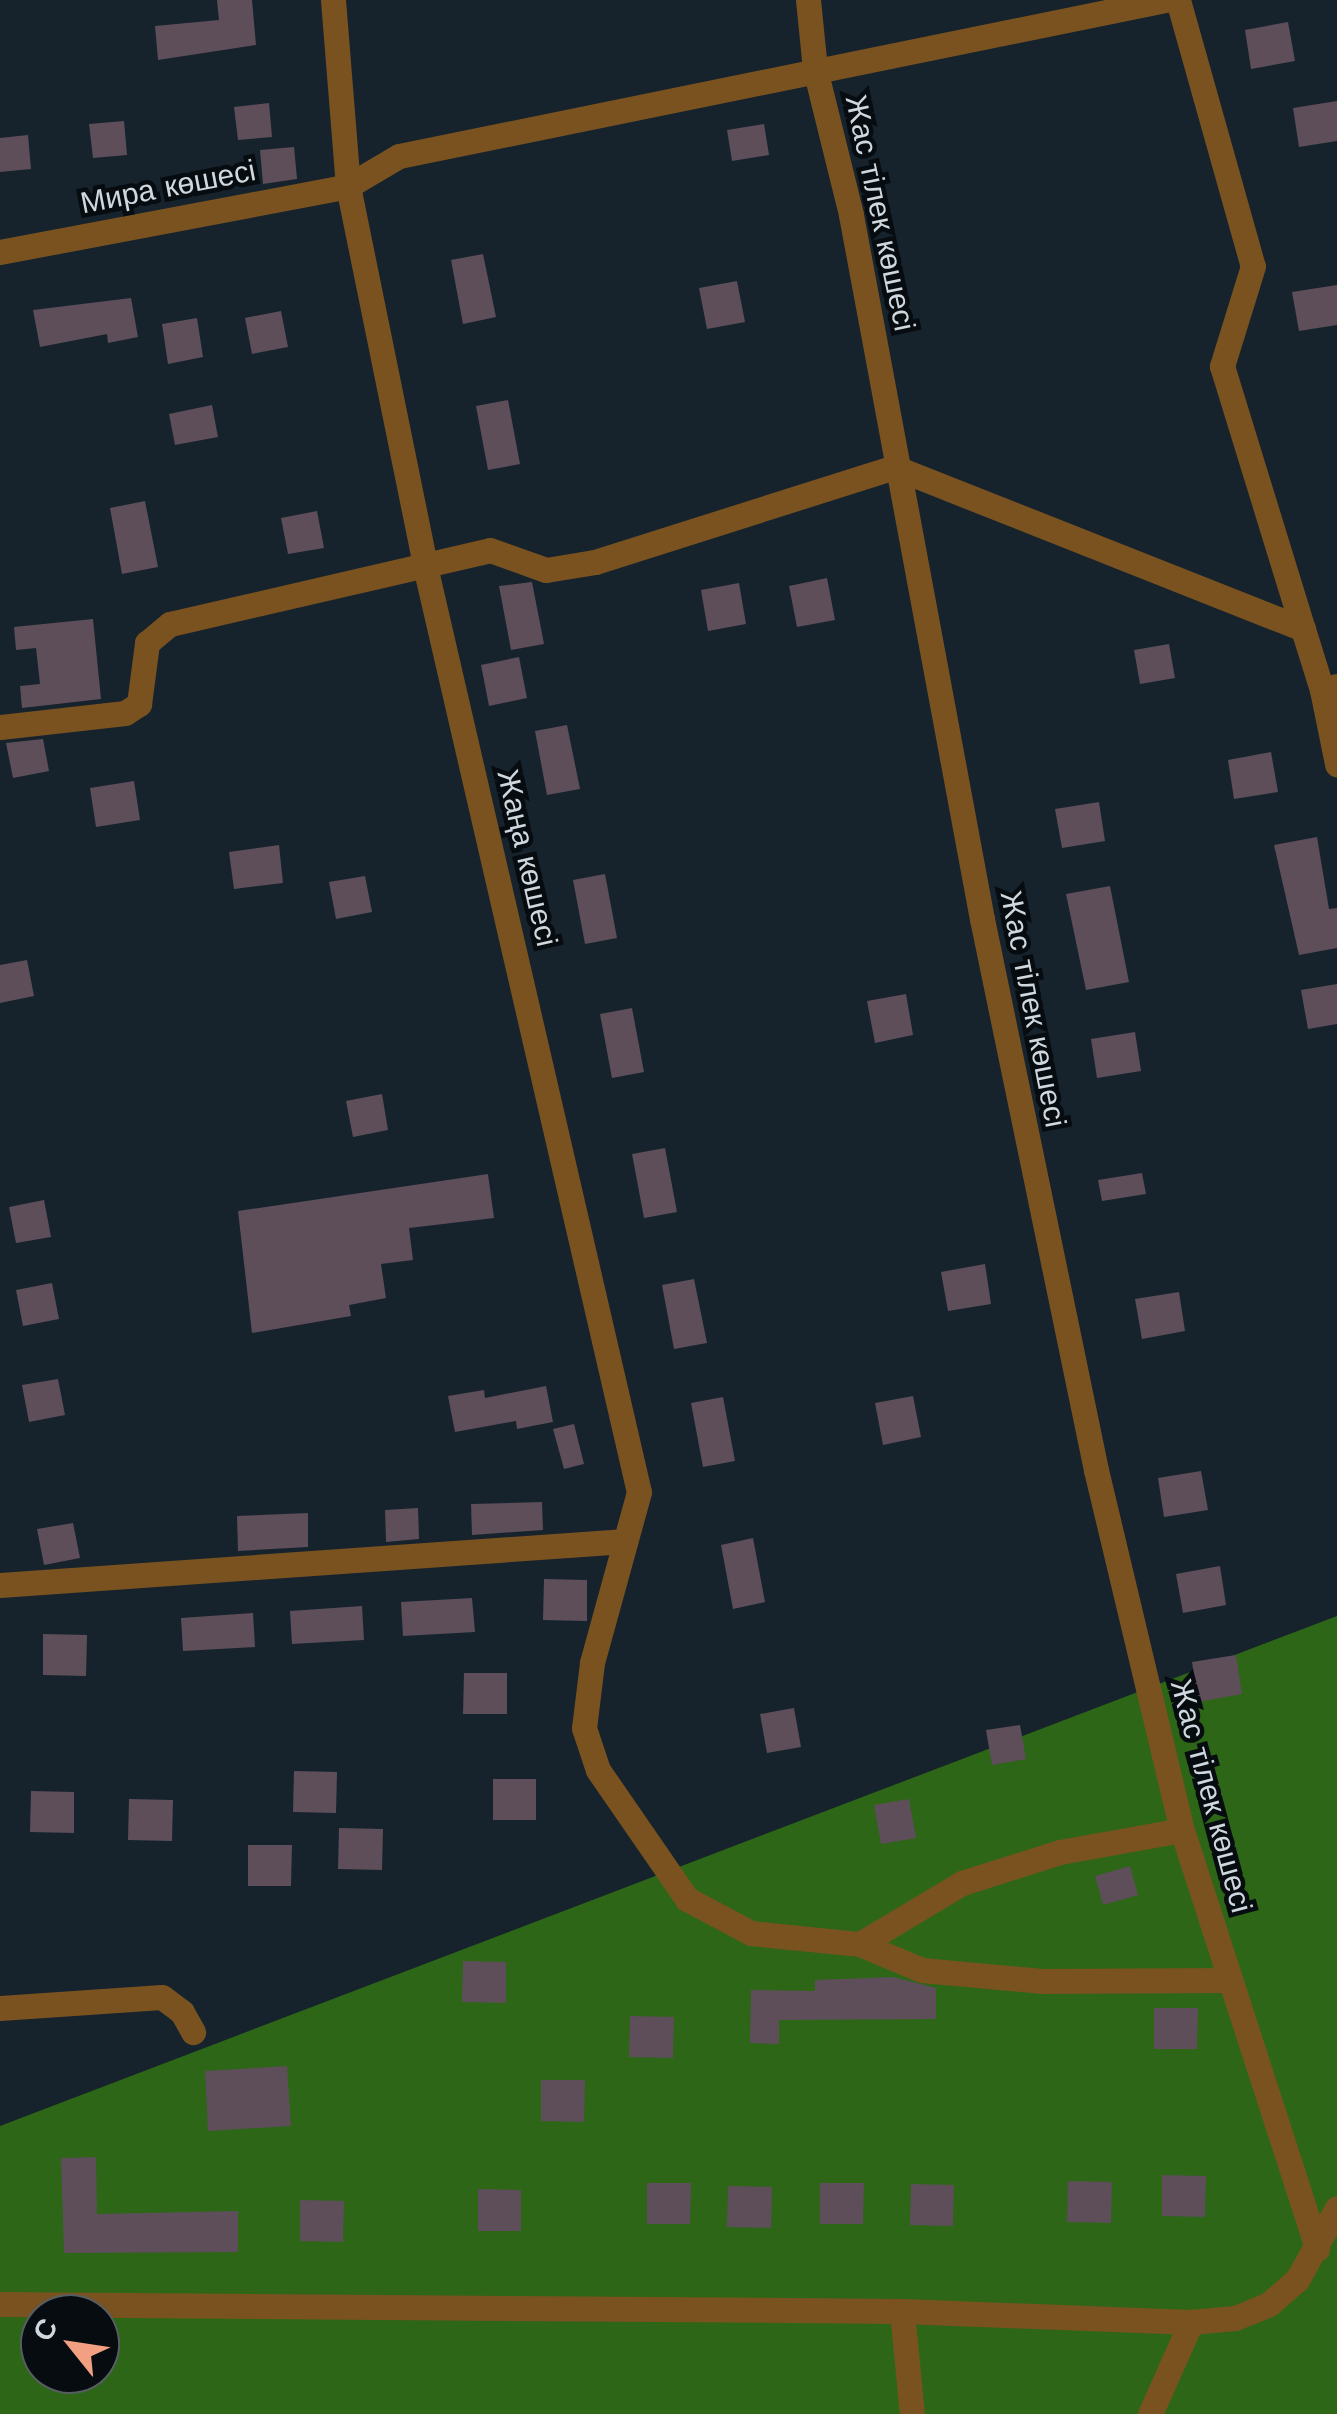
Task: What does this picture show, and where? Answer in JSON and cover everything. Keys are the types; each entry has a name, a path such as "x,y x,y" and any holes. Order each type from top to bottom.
{"street":[{"name":"Жаңа көшесі","path":"332,0 348,186 425,566 624,1412 639,1492 592,1663 584,1728 598,1770 688,1899 751,1933 860,1944 922,1970 1042,1981 1230,1980"},
{"name":"Жас тілек көшесі","path":"808,0 816,69 850,215 894,467 1039,1208 1182,1830 1317,2249"},
{"name":"Мира көшесі","path":"0,252 348,186 399,156 1165,0"},
{"path":"1178,0 1253,266 1222,366 1303,629 1330,688 1337,764"},
{"path":"0,727 125,713 139,704 147,643 170,624 490,550 546,570 595,562 894,467 1303,629"},
{"path":"0,1585 625,1541"},
{"path":"860,1944 962,1883 1060,1852 1182,1830"},
{"path":"0,2008 162,1996 182,2012 194,2032"},
{"path":"0,2304 902,2311 1191,2322 1235,2318 1269,2304 1297,2280 1337,2208"},
{"path":"902,2311 912,2414"},
{"path":"1150,2414 1191,2322"}],"green space":[{"path":"1337,1616 1337,2414 0,2414 0,2126"}],"building":[{"path":"217,0 252,0 256,45 158,60 155,26 219,20"},
{"path":"1288,22 1295,61 1251,69 1245,30"},
{"path":"1337,101 1337,141 1299,147 1293,108"},
{"path":"269,103 272,137 238,140 234,107"},
{"path":"124,121 127,155 93,158 89,124"},
{"path":"764,124 769,155 732,161 727,130"},
{"path":"28,135 31,169 0,172 0,138"},
{"path":"294,147 297,179 263,184 260,150"},
{"path":"483,254 496,317 463,324 451,260"},
{"path":"737,281 745,322 707,329 699,288"},
{"path":"1337,285 1337,325 1299,331 1292,292"},
{"path":"131,298 138,337 108,343 107,334 40,347 33,310"},
{"path":"281,311 288,347 252,354 245,318"},
{"path":"197,318 203,357 168,364 162,324"},
{"path":"508,400 520,464 488,470 476,406"},
{"path":"212,405 218,437 175,445 169,414"},
{"path":"145,501 158,567 122,574 110,508"},
{"path":"317,511 324,548 288,554 281,518"},
{"path":"827,578 835,620 797,627 789,586"},
{"path":"532,582 544,644 511,650 499,586"},
{"path":"739,583 746,624 708,631 701,590"},
{"path":"93,619 101,699 22,708 20,686 40,684 36,648 16,650 14,627"},
{"path":"1169,644 1175,678 1140,684 1134,650"},
{"path":"519,657 527,698 489,706 481,665"},
{"path":"567,725 580,789 547,795 535,731"},
{"path":"43,739 49,771 13,778 6,743"},
{"path":"1271,752 1278,792 1234,799 1228,760"},
{"path":"134,781 140,820 96,827 90,788"},
{"path":"1099,802 1105,841 1062,848 1055,809"},
{"path":"1317,837 1329,909 1337,908 1337,948 1299,955 1274,845"},
{"path":"279,845 283,883 234,889 229,852"},
{"path":"605,874 617,938 585,944 573,880"},
{"path":"365,876 372,912 336,919 329,882"},
{"path":"1110,886 1129,982 1086,990 1066,894"},
{"path":"27,960 34,996 0,1003 0,965"},
{"path":"1337,984 1337,1024 1308,1029 1301,990"},
{"path":"906,994 913,1035 875,1043 867,1001"},
{"path":"632,1008 644,1072 612,1078 600,1014"},
{"path":"1135,1032 1141,1071 1097,1078 1091,1039"},
{"path":"382,1094 388,1130 353,1137 346,1101"},
{"path":"665,1148 677,1212 644,1218 632,1154"},
{"path":"1142,1173 1146,1194 1102,1201 1098,1180"},
{"path":"488,1174 494,1218 409,1228 413,1260 381,1264 386,1298 349,1305 351,1316 252,1333 238,1211"},
{"path":"44,1200 51,1237 16,1243 9,1207"},
{"path":"985,1264 991,1304 948,1311 941,1272"},
{"path":"694,1279 707,1343 674,1349 662,1285"},
{"path":"52,1283 59,1319 23,1326 16,1290"},
{"path":"1179,1292 1185,1331 1142,1339 1135,1299"},
{"path":"58,1379 65,1415 29,1422 22,1385"},
{"path":"546,1386 553,1422 517,1429 516,1421 455,1432 448,1396 484,1390 485,1398"},
{"path":"913,1396 921,1437 883,1445 875,1403"},
{"path":"723,1397 735,1461 703,1467 691,1403"},
{"path":"574,1424 584,1464 564,1469 553,1429"},
{"path":"1201,1471 1208,1510 1164,1517 1158,1478"},
{"path":"542,1502 543,1530 472,1535 471,1504"},
{"path":"418,1508 419,1539 386,1542 385,1510"},
{"path":"308,1513 308,1547 238,1551 237,1516"},
{"path":"73,1523 80,1558 44,1565 37,1529"},
{"path":"753,1538 765,1602 733,1609 721,1545"},
{"path":"1220,1566 1226,1605 1183,1613 1176,1574"},
{"path":"544,1579 587,1580 587,1621 543,1620"},
{"path":"472,1598 475,1632 403,1636 401,1602"},
{"path":"362,1606 364,1640 292,1644 290,1611"},
{"path":"253,1613 255,1647 183,1651 181,1618"},
{"path":"43,1634 87,1635 86,1676 43,1675"},
{"path":"1236,1655 1242,1694 1198,1702 1192,1662"},
{"path":"464,1673 507,1673 507,1714 463,1714"},
{"path":"794,1708 801,1747 767,1753 760,1714"},
{"path":"1020,1725 1026,1759 992,1765 986,1730"},
{"path":"294,1771 337,1772 336,1813 293,1812"},
{"path":"493,1779 536,1779 536,1820 493,1820"},
{"path":"31,1791 74,1792 74,1833 30,1832"},
{"path":"129,1799 173,1800 172,1841 128,1840"},
{"path":"909,1799 916,1838 881,1844 874,1805"},
{"path":"339,1828 383,1829 382,1870 338,1869"},
{"path":"248,1845 292,1845 291,1886 248,1886"},
{"path":"1130,1866 1138,1895 1103,1905 1095,1876"},
{"path":"463,1961 506,1962 506,2003 462,2002"},
{"path":"893,1977 936,1988 936,2019 779,2020 779,2044 750,2043 751,1990 815,1991 815,1980"},
{"path":"1154,2008 1198,2008 1197,2049 1154,2049"},
{"path":"630,2016 674,2017 673,2058 629,2057"},
{"path":"287,2066 291,2126 208,2131 205,2071"},
{"path":"541,2080 585,2080 584,2122 541,2121"},
{"path":"96,2157 97,2214 238,2211 238,2252 64,2253 61,2158"},
{"path":"1162,2175 1206,2176 1205,2217 1162,2216"},
{"path":"1068,2181 1112,2182 1111,2223 1067,2222"},
{"path":"647,2183 691,2183 690,2224 647,2224"},
{"path":"820,2183 864,2183 863,2224 820,2224"},
{"path":"911,2184 954,2185 953,2226 910,2225"},
{"path":"728,2186 772,2187 771,2228 727,2227"},
{"path":"478,2189 521,2190 521,2231 478,2231"},
{"path":"300,2200 344,2201 343,2242 300,2241"}]}
